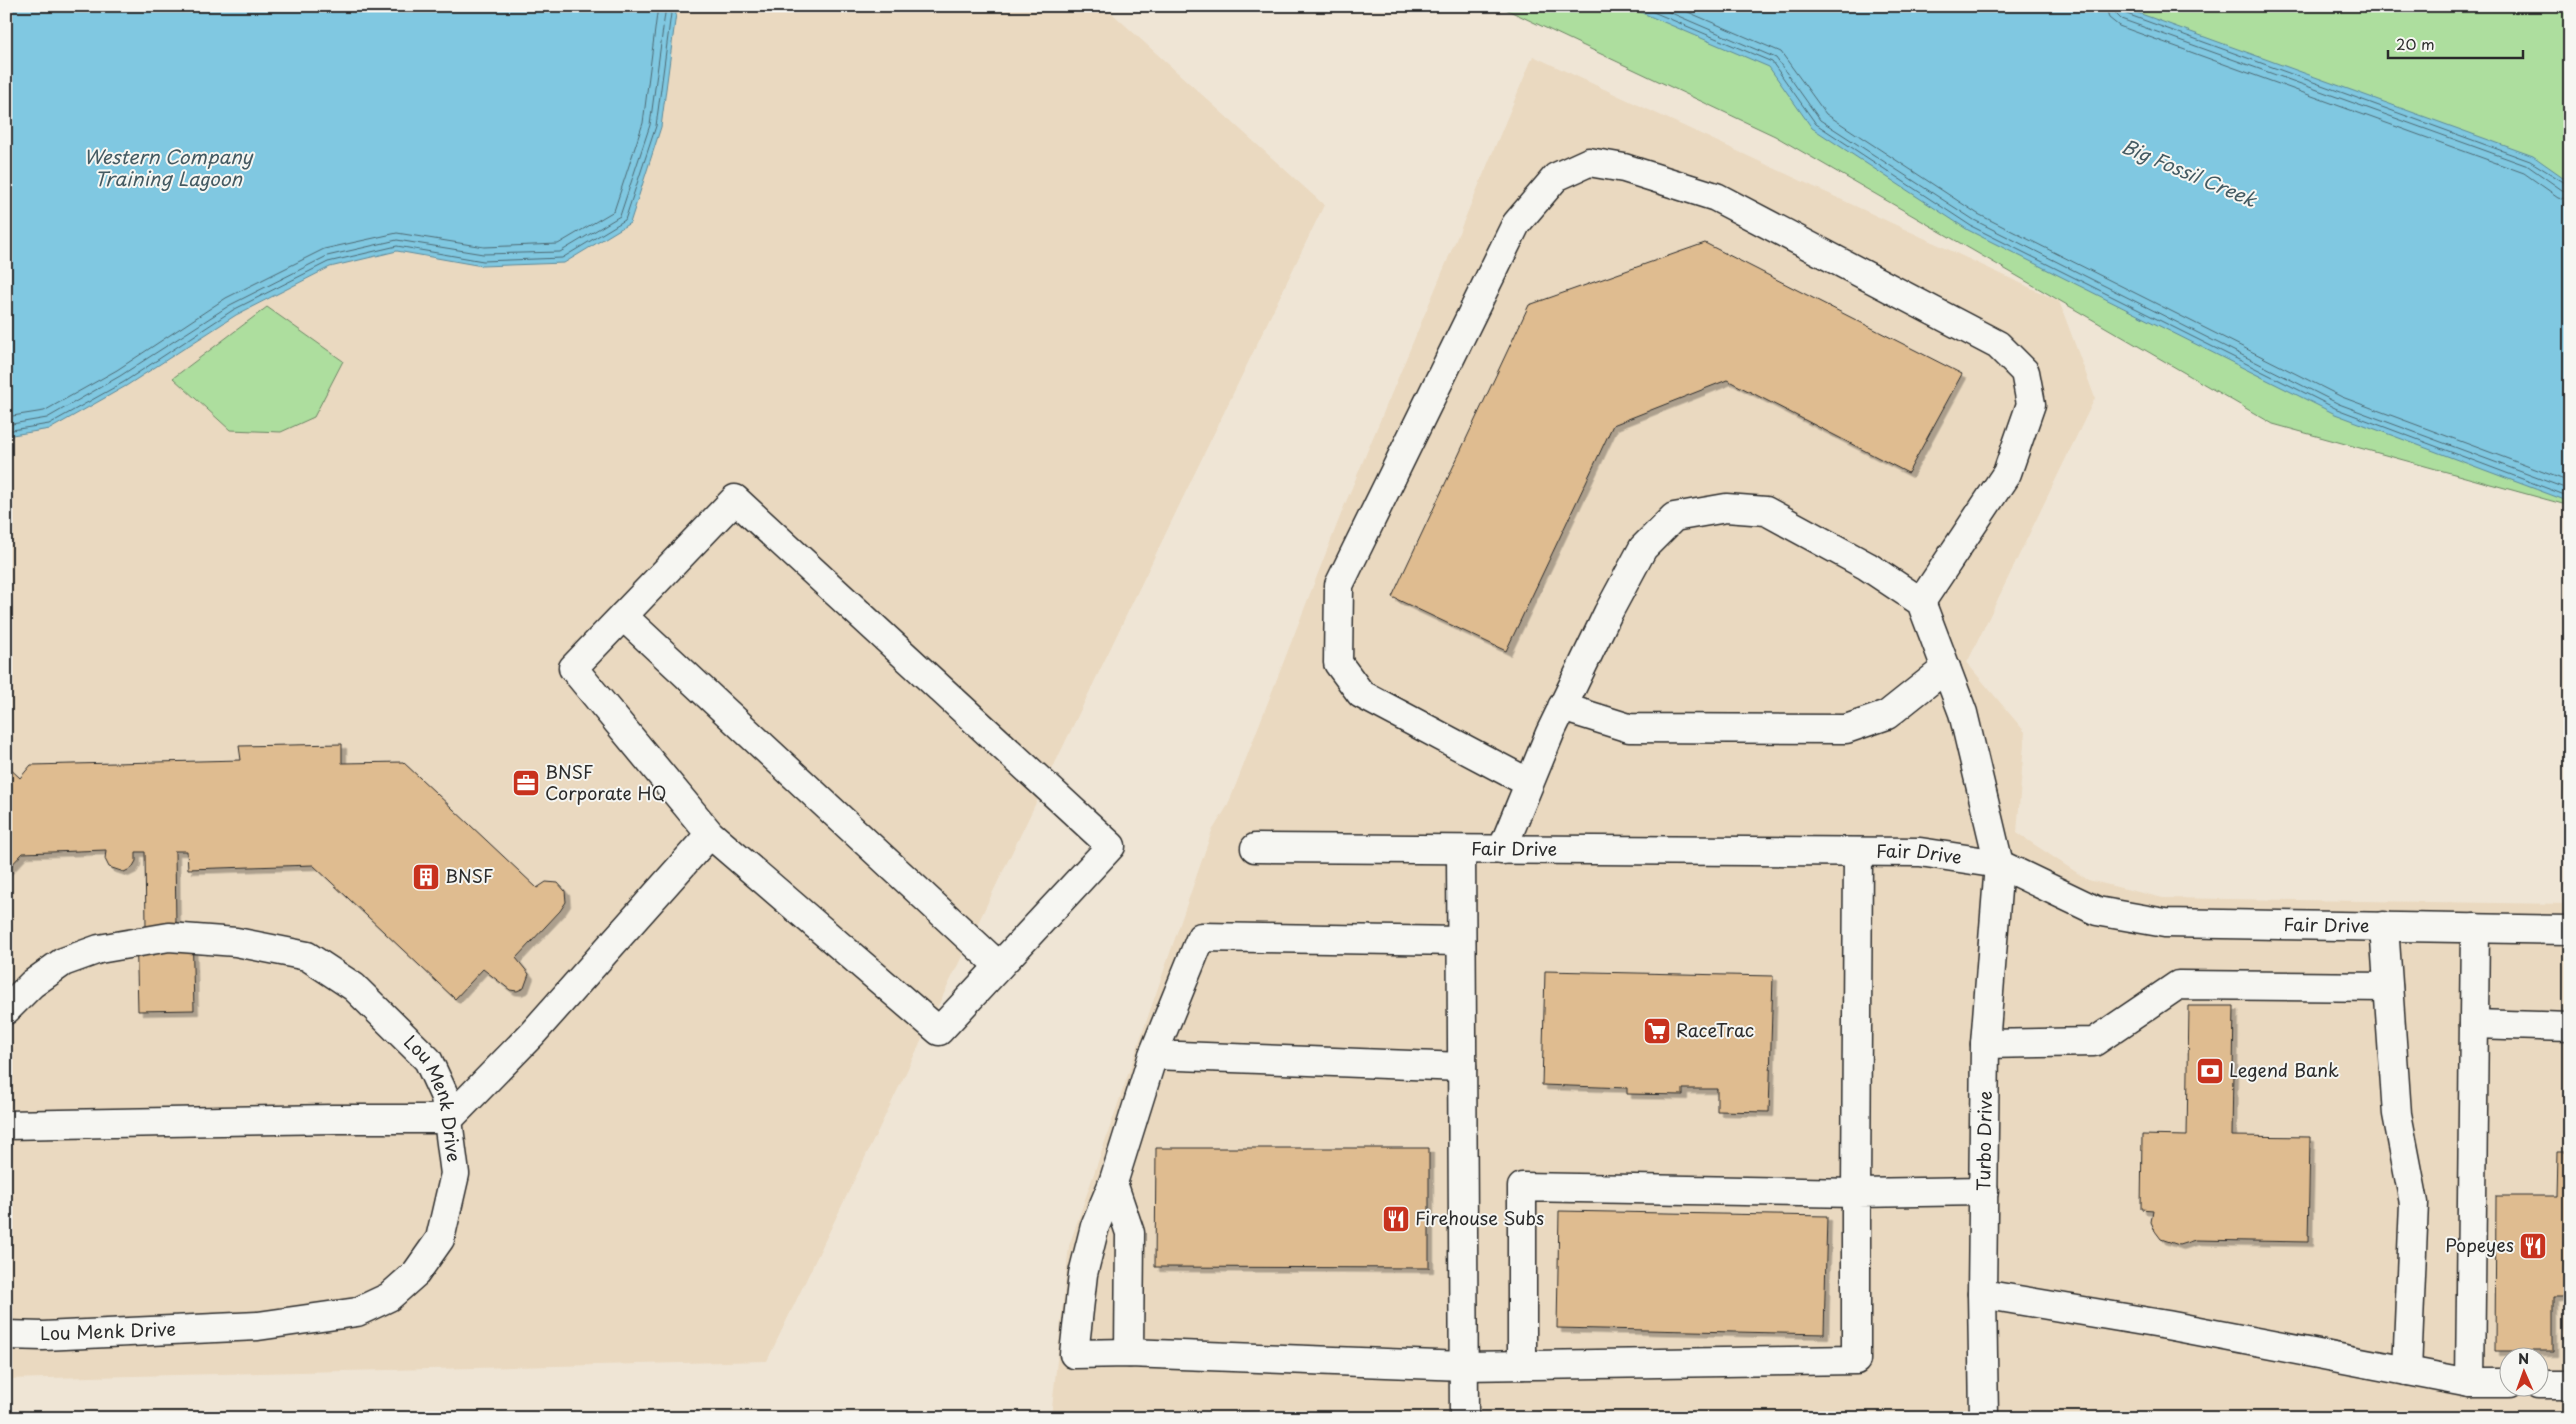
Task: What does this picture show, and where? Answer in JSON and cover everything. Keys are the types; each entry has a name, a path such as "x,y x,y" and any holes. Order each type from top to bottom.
{"street":[{"path":"1502,850 1562,707 1608,613 1643,548 1674,516 1726,508 1766,511 1867,566 1920,602 2007,473 2031,404 2025,372 1998,346 1716,197 1624,168 1589,162 1556,177 1516,224 1339,585 1338,663 1361,694 1529,783"},
{"path":"735,499 1111,846 939,1031 710,834 573,668 735,499"},
{"name":"Turbo Drive","path":"1920,602 1963,713 1999,864 1985,1044 1982,1294 1984,1418"},
{"path":"623,616 999,966"},
{"path":"1562,707 1629,728 1846,729 1887,715 1946,668"},
{"path":"6,1125 333,1118 449,1119 532,1034 710,834"},
{"name":"Fair Drive","path":"1256,848 1920,852 1999,864 2097,911 2165,922 2570,930"},
{"path":"1461,850 1464,1418"},
{"path":"1461,941 1201,937 1152,1055 1113,1183 1095,1226 1083,1274 1074,1354 1129,1353 1464,1366 1856,1360 1858,852"},
{"path":"2384,926 2397,1114 2414,1203 2407,1371"},
{"path":"2470,1383 2475,928"},
{"name":"Lou Menk Drive","path":"6,1010 32,984 63,962 99,949 169,937 236,942 307,956 354,986 428,1060 446,1097 455,1174 440,1239 416,1273 389,1297 357,1312 258,1326 43,1336 6,1335"},
{"path":"1985,1044 2094,1042 2178,985 2388,987"},
{"path":"2474,1024 2570,1027"},
{"path":"1152,1055 1462,1067"},
{"path":"1113,1183 1130,1232 1129,1353"},
{"path":"1522,1365 1522,1186 1856,1193 1984,1191"},
{"path":"1982,1294 2167,1324 2470,1383 2498,1384"},
{"path":"2548,1384 2570,1384"}],"shaded area":[{"name":"BNSF Corporate HQ","path":"6,6 1104,6 1324,205 767,1361 6,1379"},
{"path":"1533,56 2059,301 2095,398 1967,663 2025,732 2017,833 2088,880 2163,898 2570,904 2570,1418 1051,1418 1069,1246 1212,831 1228,805 1343,509"}],"green space":[{"path":"1499,6 2570,6 2570,506 2273,424 1775,136"},
{"path":"267,307 343,361 314,417 281,432 230,430 173,378"}],"water":[{"name":"Western Company Training Lagoon","path":"6,6 677,6 661,127 630,223 564,263 482,266 397,251 330,267 236,315 126,386 50,429 6,436"},
{"name":"Big Fossil Creek","path":"1626,6 2119,6 2533,156 2570,182 2570,502 2335,414 1968,230 1812,128 1769,67"}],"building":[{"path":"1705,243 1962,374 1908,473 1727,380 1613,425 1506,651 1392,597 1529,305"},
{"name":"BNSF","path":"342,744 342,763 403,762 537,888 546,882 558,883 565,891 566,902 560,911 516,958 529,974 524,988 517,991 510,990 483,969 455,999 313,865 188,869 187,851 175,851 176,926 192,925 194,1010 138,1011 136,927 146,927 145,852 136,852 136,861 132,868 124,872 109,867 105,859 106,850 23,853 6,871 6,765 20,778 31,765 241,760 239,746"},
{"name":"RaceTrac","path":"1545,971 1773,976 1769,1112 1717,1111 1717,1089 1683,1089 1683,1095 1627,1094 1627,1088 1542,1085"},
{"name":"Legend Bank","path":"2189,1006 2234,1006 2232,1136 2310,1137 2308,1242 2195,1240 2179,1245 2161,1239 2151,1222 2153,1210 2141,1209 2142,1135 2187,1136"},
{"path":"1156,1148 1429,1148 1429,1268 1155,1267"},
{"name":"Popeyes","path":"2558,1152 2570,1152 2570,1297 2553,1297 2553,1351 2548,1351 2548,1346 2498,1346 2498,1351 2495,1351 2496,1196 2557,1196"},
{"path":"1559,1211 1827,1216 1824,1334 1557,1328"}],"place":[{"name":"BNSF Corporate HQ","path":"526,783"},
{"name":"BNSF","path":"426,877"},
{"name":"RaceTrac","path":"1657,1031"},
{"name":"Legend Bank","path":"2210,1071"},
{"name":"Firehouse Subs","path":"1396,1219"},
{"name":"Popeyes","path":"2533,1246"}]}
